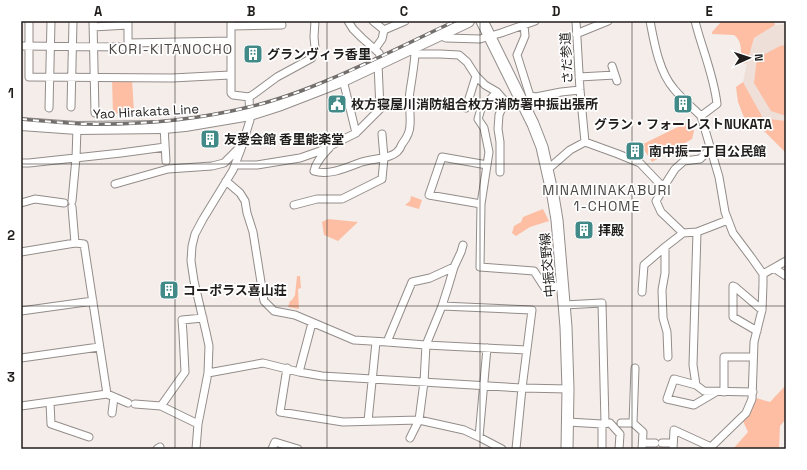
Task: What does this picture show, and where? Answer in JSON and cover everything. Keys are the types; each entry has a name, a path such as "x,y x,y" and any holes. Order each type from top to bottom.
{"main road":[{"name":"Yao Hirakata Line","path":"21,124 77,128 164,127 250,114 281,104 343,80 378,57 412,52 440,35 468,21"}],"street":[{"path":"30,21 29,77 172,78 230,75"},
{"path":"50,108 51,21"},
{"path":"71,107 73,21"},
{"path":"249,97 277,77 312,58 315,48 315,21"},
{"path":"348,21 378,57"},
{"path":"373,21 384,30"},
{"path":"384,30 405,21"},
{"name":"中振交野線","path":"482,21 525,98 542,147 553,196 557,220 566,327 568,389 567,449"},
{"path":"440,35 446,38 476,40 490,37 513,25 524,25 535,21"},
{"path":"576,34 608,21"},
{"path":"621,423 633,423 643,432 643,446 659,443 673,446 674,430 710,448 746,413 752,399 754,342 762,310 763,274 733,233 725,212 719,177 701,116 673,88 663,70 650,21"},
{"path":"695,21 711,74 717,104 701,116"},
{"name":"さだ参道","path":"576,22 585,142"},
{"path":"21,46 51,47 72,47 93,47 128,47 128,23 93,24 93,47 95,114"},
{"path":"249,97 244,95 233,95 231,93 231,24 282,25"},
{"path":"524,25 525,36 517,55 525,98 536,98 561,92 580,90"},
{"path":"235,165 257,165 300,158 330,147 356,133 380,109 378,57 384,30"},
{"path":"128,43 230,41"},
{"path":"330,147 319,160 314,171 325,172 366,160 384,158 396,152 409,132 409,104 414,66 412,52 459,55 467,62 476,76 503,99 504,103 498,115 500,172"},
{"path":"579,77 616,78 612,66"},
{"path":"466,108 476,76"},
{"path":"343,80 356,133"},
{"path":"496,92 481,109 478,119 484,128 489,152 481,204 480,267 534,271 545,288 562,286"},
{"path":"196,449 198,424 208,373 209,346 194,282 191,261 192,246 195,234 235,165 250,120 249,97"},
{"path":"164,127 166,161"},
{"path":"75,243 72,204 77,128"},
{"path":"294,205 317,199 342,199 382,179 384,158 382,134"},
{"path":"547,170 570,150 585,142 640,163 660,184 665,185"},
{"path":"115,184 168,169 212,166 224,163 243,144"},
{"path":"21,163 165,147"},
{"path":"683,233 661,212 656,201 675,169 684,161 700,159 710,149"},
{"path":"481,204 429,196 442,157 487,165"},
{"path":"226,181 240,193 245,201 253,232 264,301 274,311 295,315 354,340 526,350"},
{"path":"21,203 35,199 64,202"},
{"path":"642,292 644,265 665,247 683,233 697,232 728,220"},
{"path":"696,385 693,365 697,232"},
{"path":"21,252 75,243 84,244 99,346 110,396 112,414"},
{"path":"410,438 419,420 424,382 426,345 442,306 454,267 463,245"},
{"path":"665,247 665,273 662,290 663,318 666,332 668,358"},
{"path":"763,274 786,261"},
{"path":"387,342 412,282 430,278 454,267"},
{"path":"774,268 786,276"},
{"path":"757,331 733,317 733,286 762,310"},
{"path":"21,311 93,301"},
{"path":"564,305 602,303 602,449"},
{"path":"442,306 532,310 526,350 516,449"},
{"path":"162,406 185,372 182,320 203,318"},
{"path":"299,372 312,323"},
{"path":"368,421 376,342"},
{"path":"21,358 99,346"},
{"path":"479,437 487,348"},
{"path":"721,392 724,357 753,357"},
{"path":"208,373 263,363 322,376 484,386 568,389"},
{"path":"287,368 280,412 343,422 419,420 464,430 502,449"},
{"path":"633,423 635,368"},
{"path":"721,392 694,404 667,399 674,379 696,385 704,392 721,392 752,392"},
{"path":"21,406 110,396 131,403 162,406 198,424"},
{"path":"50,402 52,424 89,437"},
{"path":"568,422 610,423 620,434 619,449"},
{"path":"272,449 275,442 298,449"}],"shaded area":[{"path":"720,21 774,21 775,25 754,38 747,63 741,64 741,48 737,38 734,35 712,34"},
{"path":"786,24 786,121 763,118 743,82 754,38 775,25"},
{"path":"786,45 786,116 771,111 754,83 757,58 780,46"},
{"path":"112,79 132,79 134,112 113,114"},
{"path":"743,82 763,118 786,121 786,153 762,129 753,126 745,120 738,102 736,87"},
{"path":"690,121 694,131 692,139 652,162 641,145"},
{"path":"411,196 422,200 419,209 405,205 410,201"},
{"path":"543,209 549,221 530,227 516,236 512,233 514,226 521,222 523,217"},
{"path":"328,219 358,222 338,241 324,235 322,222"},
{"path":"297,276 300,276 301,288 298,289 299,309 288,307 290,301 295,295"},
{"path":"786,385 786,419 780,426 779,449 733,449 748,432 743,421 756,398 770,402"}],"railway":[{"path":"21,119 60,123 126,124 167,121 229,112 282,98 321,83 455,21"}],"place":[{"name":"グランヴィラ香里","path":"253,54"},
{"name":"枚方寝屋川消防組合枚方消防署中振出張所","path":"337,104"},
{"name":"グラン・フォーレストNUKATA","path":"683,104"},
{"name":"友愛会館 香里能楽堂","path":"210,139"},
{"name":"南中振一丁目公民館","path":"635,151"},
{"name":"拝殿","path":"584,230"},
{"name":"コーポラス喜山荘","path":"169,290"}],"district":[{"name":"KORI-KITANOCHO","path":"171,49"},
{"name":"MINAMINAKABURI 1-CHOME","path":"607,198"}]}
